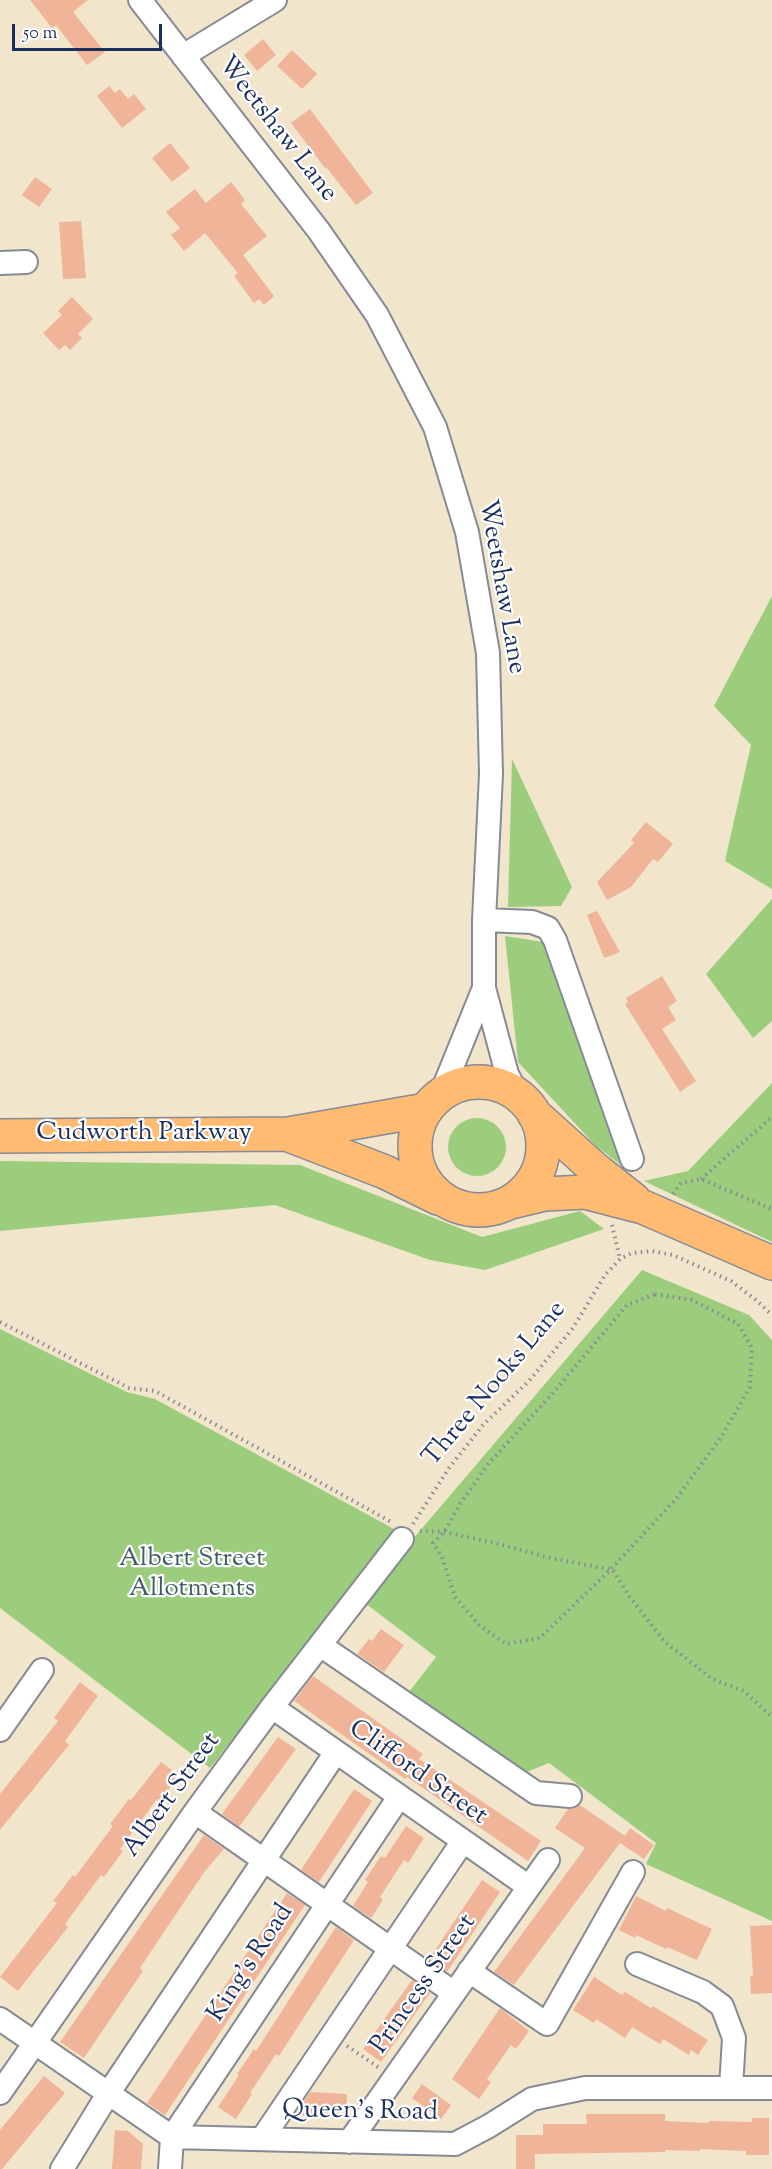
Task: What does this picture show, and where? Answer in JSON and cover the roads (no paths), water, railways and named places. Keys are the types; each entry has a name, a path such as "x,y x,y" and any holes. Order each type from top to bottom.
{"highway":[{"name":"Cudworth Parkway","path":"0,1136 288,1134 433,1102 460,1085 480,1083 500,1086 526,1105 639,1207"},
{"name":"Cudworth Parkway","path":"433,1102 417,1129 415,1151 420,1172 432,1190 449,1203"},
{"path":"511,1202 526,1189 537,1172 542,1153 541,1132 526,1105"},
{"name":"Cudworth Parkway","path":"288,1134 385,1172 449,1203 469,1210 491,1209 544,1194 585,1192 639,1207 772,1263"}],"street":[{"name":"Weetshaw Lane","path":"140,0 319,231 377,315 435,428 468,532 488,653 491,774 484,920 484,988 507,1074 526,1105"},
{"path":"183,56 275,0"},
{"path":"0,263 26,262"},
{"path":"484,920 532,922 548,928 555,940 632,1158"},
{"name":"Weetshaw Lane","path":"433,1102 484,988"},
{"name":"Albert Street","path":"0,2093 195,1812 272,1707 405,1535"},
{"path":"320,1645 536,1793 570,1796"},
{"path":"0,1730 42,1670"},
{"name":"Clifford Street","path":"272,1707 529,1887"},
{"path":"62,2169 108,2094 336,1752"},
{"name":"King's Road","path":"170,2169 172,2137 399,1797"},
{"path":"195,1812 454,1993"},
{"path":"262,2139 463,1841"},
{"name":"Princess Street","path":"349,2142 548,1860"},
{"path":"470,1971 547,2024 633,1872"},
{"path":"637,1964 703,1992 722,2006 734,2038 731,2088"},
{"path":"0,2019 172,2137"},
{"name":"Queen's Road","path":"172,2137 455,2144 532,2099 585,2088 772,2088"}],"park label":[{"name":"Albert Street Allotments","path":"192,1576"}]}
